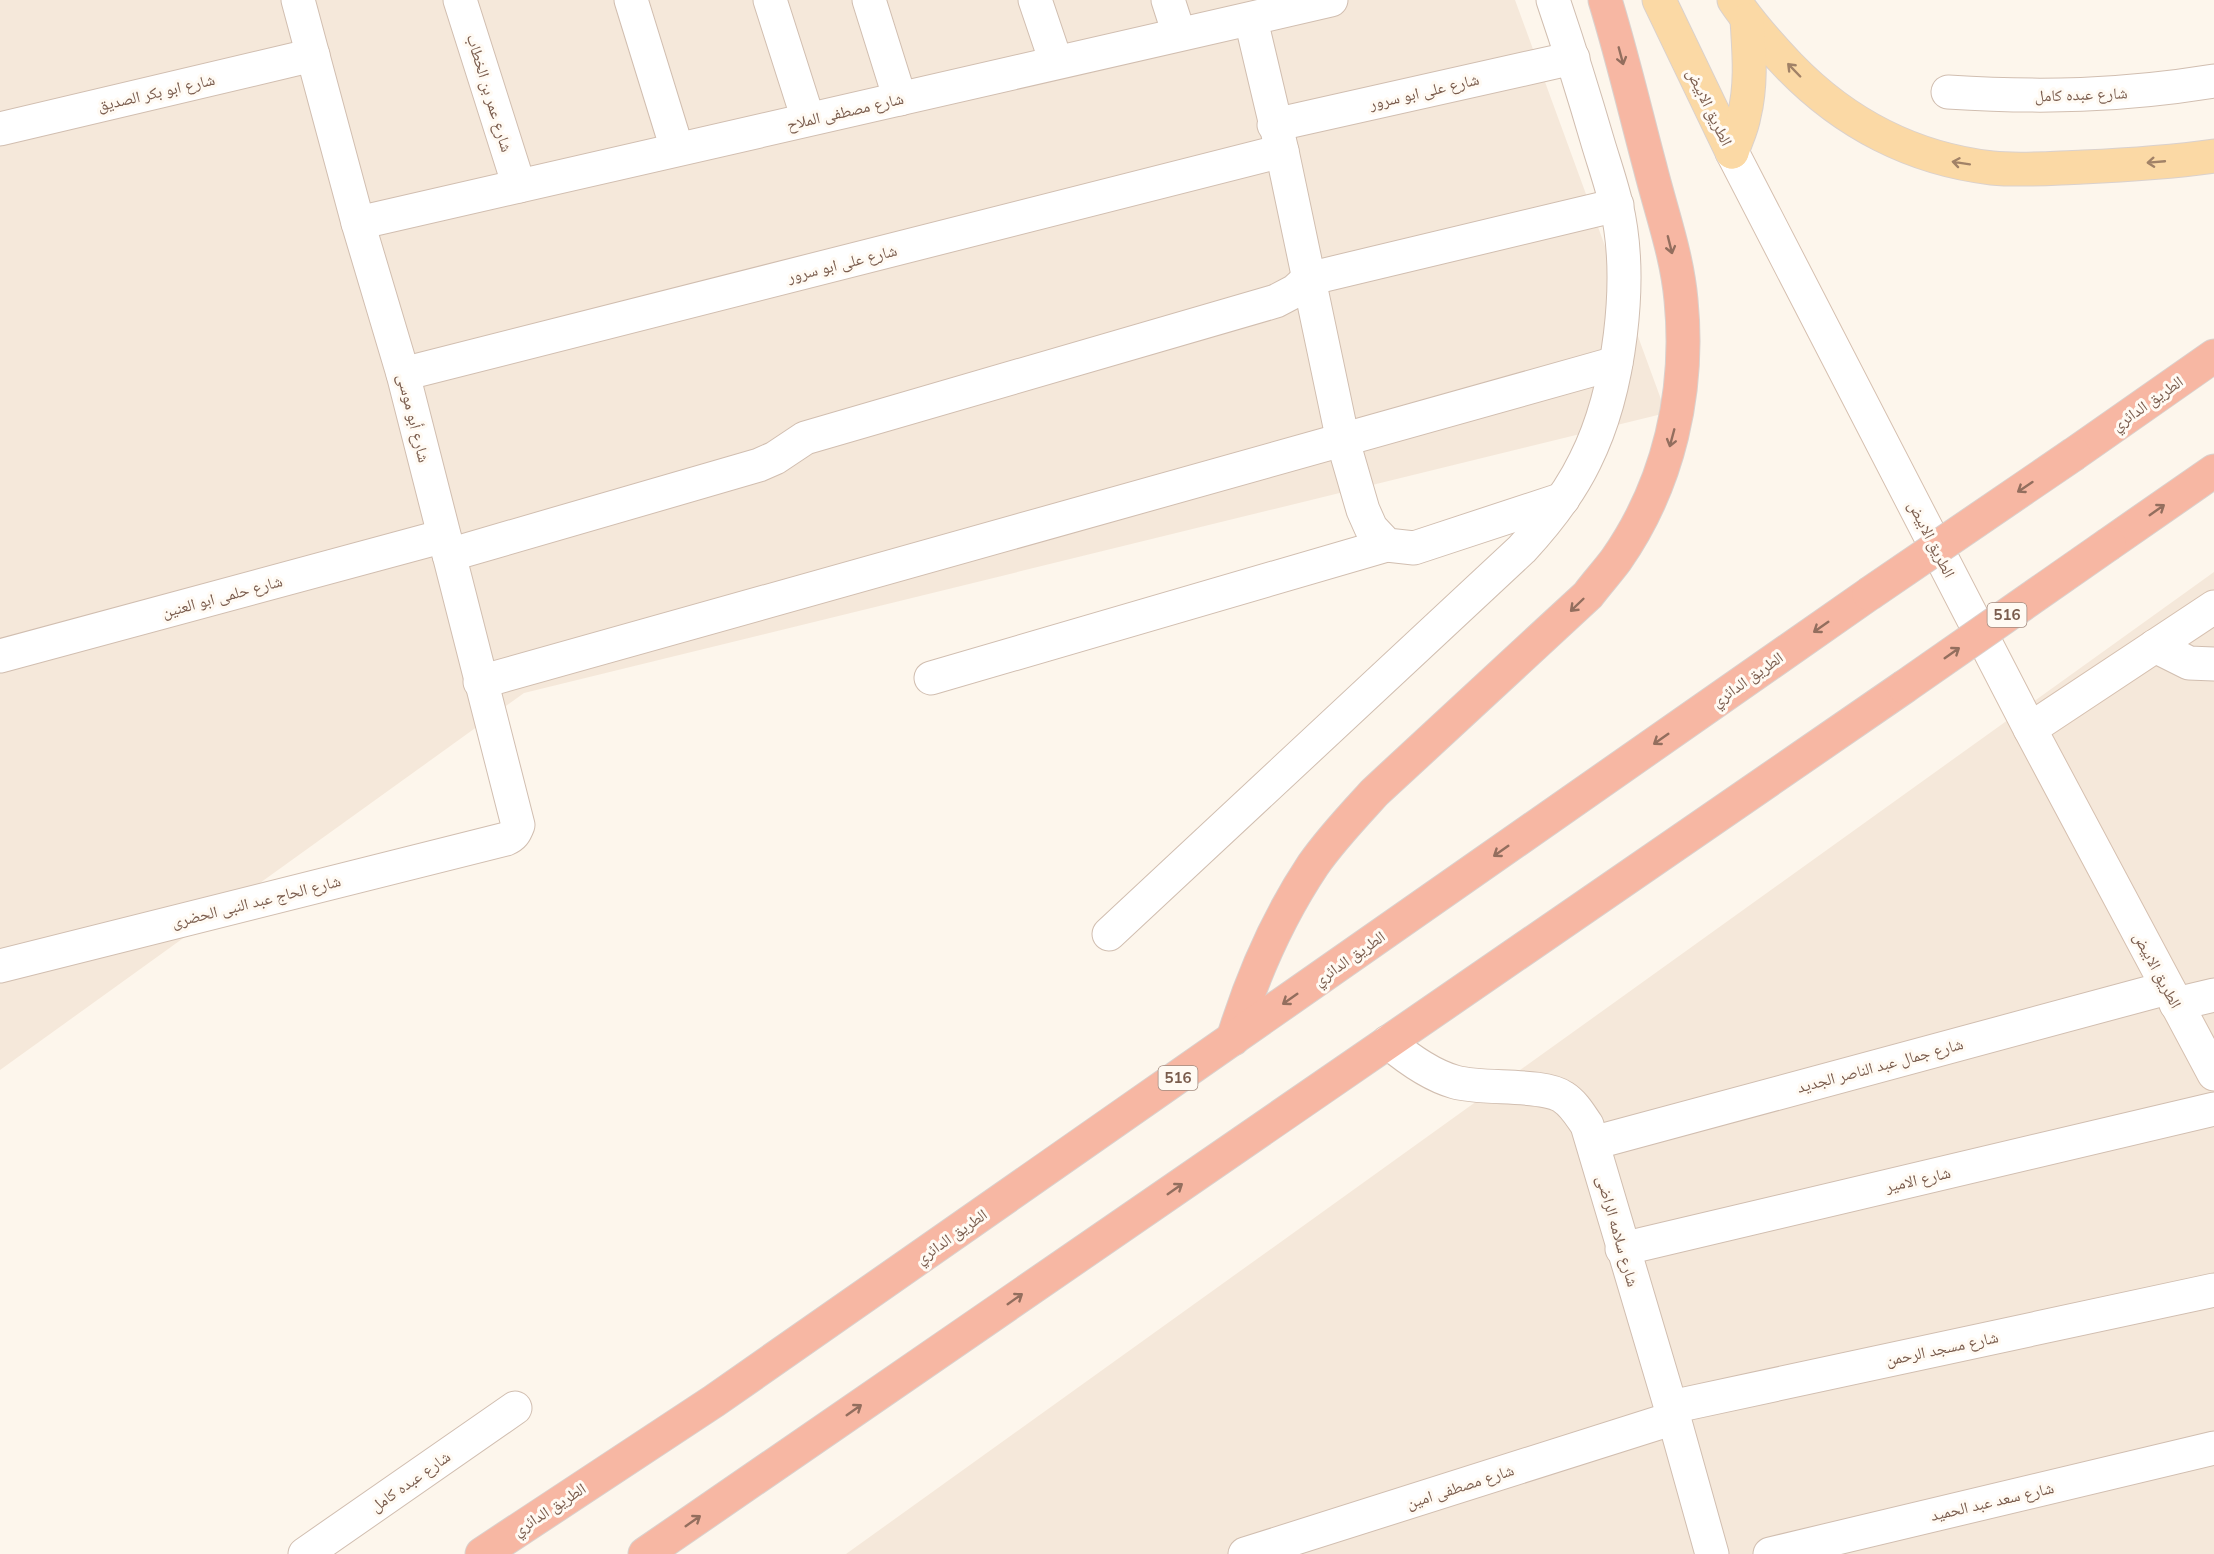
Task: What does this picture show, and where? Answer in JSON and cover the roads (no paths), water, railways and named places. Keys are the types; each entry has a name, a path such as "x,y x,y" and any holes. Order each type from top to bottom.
{"highway":[{"path":"1233,1039 1266,947 1314,864 1375,792 1588,595 1616,559 1635,529 1660,477 1674,433 1681,388 1684,344 1681,298 1673,254 1605,0"},
{"name":"الطريق الدائري","path":"482,1554 714,1401 1869,594 2214,356"},
{"name":"516","path":"645,1554 2214,471"}],"main road":[{"name":"الطريق الابيض","path":"1659,0 1732,152"},
{"path":"1732,152 1744,116 1750,62 1741,10"},
{"path":"1741,10 1810,87 1841,112 1876,133 1912,149 1952,161 1993,168 2034,169 2119,165 2214,156"}],"street":[{"name":"شارع أبو موسى","path":"298,0 358,223 404,374 518,825 512,837"},
{"name":"شارع عمر بن الخطاب","path":"460,0 519,186"},
{"path":"631,0 677,149"},
{"path":"770,0 808,119"},
{"path":"869,0 900,99"},
{"path":"1035,0 1056,62"},
{"path":"1168,0 1179,34"},
{"name":"شارع مصطفى الملاح","path":"358,223 1331,0"},
{"path":"1109,934 1522,549 1547,522 1586,461 1599,428 1616,363 1625,279 1617,205 1573,57 1553,0"},
{"path":"1251,20 1343,441 1363,510 1371,528 1387,545"},
{"name":"شارع ابو بكر الصديق","path":"0,129 313,55"},
{"name":"شارع على ابو سرور","path":"404,374 1573,57"},
{"name":"شارع عبده كامل","path":"1948,92 2021,96 2094,95 2166,89 2214,81"},
{"name":"الطريق الابيض","path":"1732,152 2030,729 2214,1074"},
{"path":"1308,279 1617,205"},
{"name":"شارع حلمى ابو العنين","path":"0,656 759,465 775,458 805,438 1265,305 1295,291 1308,279"},
{"path":"480,682 1616,363"},
{"path":"931,678 1387,545 1414,548 1563,499"},
{"path":"2030,729 2214,607"},
{"path":"2155,646 2188,663 2214,664"},
{"name":"شارع الحاج عبد النبى الحضرى","path":"0,966 512,837"},
{"name":"شارع جمال عبد الناصر الجديد","path":"1593,1143 2171,996 2214,994"},
{"name":"شارع سلامه الراضى","path":"1388,1042 1409,1060 1453,1082 1545,1091 1562,1096 1576,1109 1587,1125 1712,1554"},
{"name":"شارع الامير","path":"1622,1249 2214,1109"},
{"name":"شارع مسجد الرحمن","path":"1672,1412 2214,1290"},
{"name":"شارع عبده كامل","path":"305,1554 514,1408"},
{"name":"شارع مصطفى امين","path":"1245,1554 1672,1412"},
{"name":"شارع سعد عبد الحميد","path":"1770,1554 2214,1448"}]}
